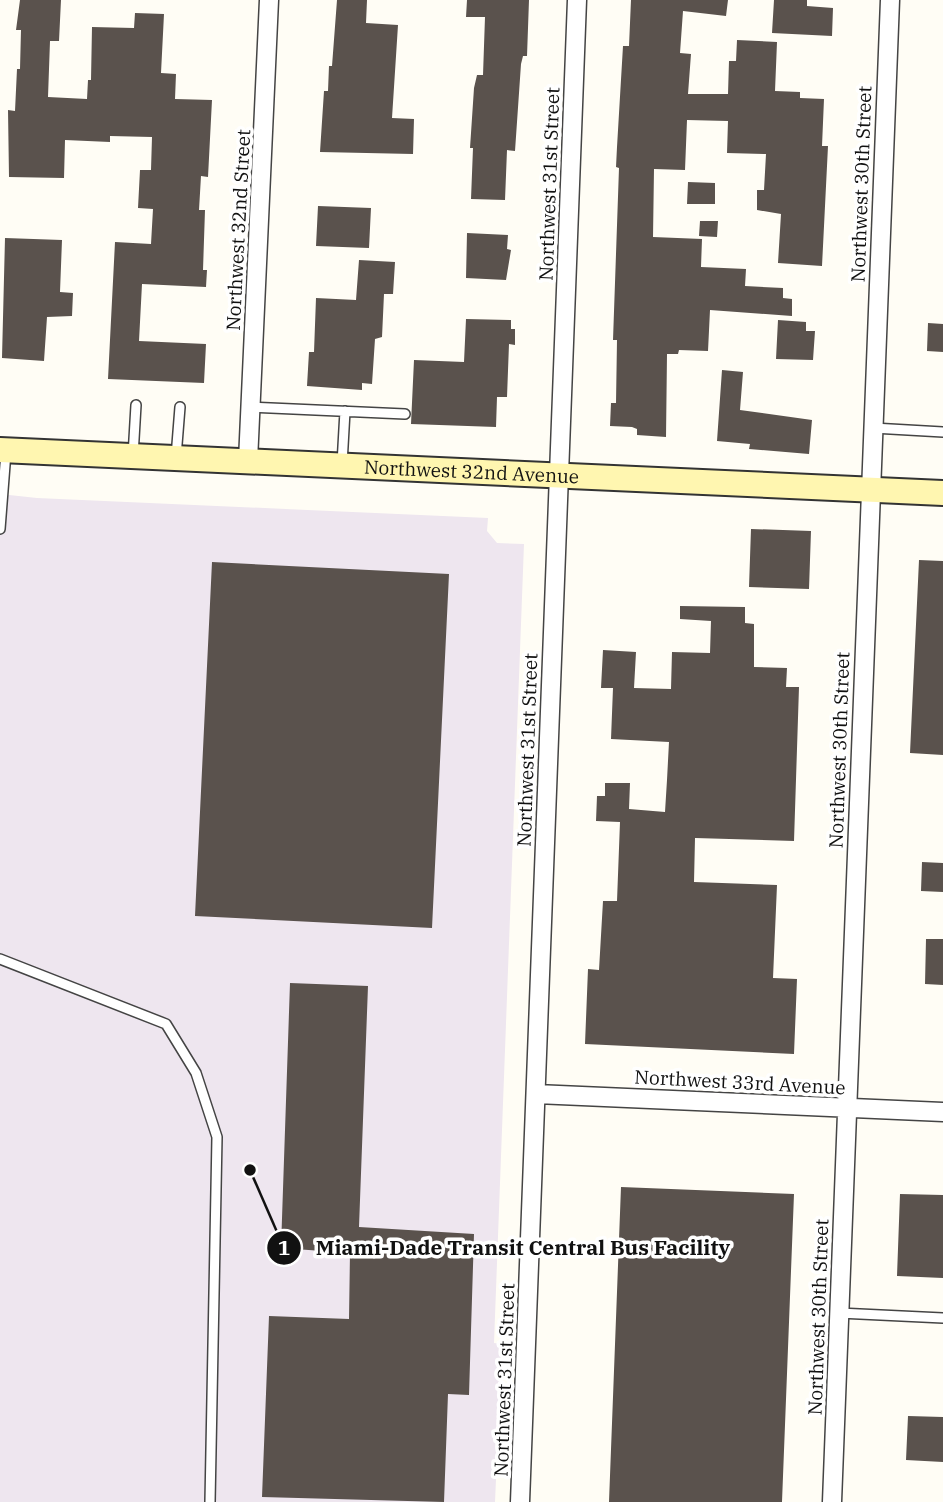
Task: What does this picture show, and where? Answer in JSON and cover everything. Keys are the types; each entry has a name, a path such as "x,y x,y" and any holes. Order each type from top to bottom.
{"main road":[{"name":"Northwest 32nd Avenue","path":"3,450 943,493"}],"street":[{"name":"Northwest 32nd Street","path":"248,461 269,0"},
{"name":"Northwest 31st Street","path":"520,1502 577,0"},
{"name":"Northwest 30th Street","path":"832,1502 890,0"},
{"name":"Northwest 33rd Avenue","path":"536,1094 943,1112"}],"lane":[{"path":"133,456 136,405"},
{"path":"176,459 180,407"},
{"path":"251,407 405,414"},
{"path":"342,466 345,411"},
{"path":"873,428 943,432"},
{"path":"0,529 3,450"},
{"path":"0,959 166,1024 195,1073 217,1137 210,1502"},
{"path":"839,1313 943,1318"}],"shaded area":[{"path":"0,494 37,498 488,518 487,531 497,543 524,544 494,1343 502,1344 495,1502 0,1502"}],"building":[{"path":"20,0 61,0 59,41 50,41 48,97 87,99 88,80 91,80 92,27 134,28 135,13 164,14 161,73 176,74 175,99 212,100 208,177 201,176 199,210 205,210 203,270 207,270 206,287 142,284 139,341 206,344 204,383 108,379 115,242 151,244 153,209 138,208 140,170 151,170 152,137 110,136 110,142 65,140 64,178 9,177 8,110 15,111 17,69 20,69 21,30 16,30"},
{"path":"337,0 367,0 366,23 398,25 392,118 414,119 413,154 320,152 324,91 328,91 329,66 332,66"},
{"path":"467,0 529,0 527,56 523,56 521,64 515,151 507,150 505,200 471,199 473,148 470,148 474,88 477,75 483,75 485,17 466,17"},
{"path":"631,0 728,0 726,16 683,11 680,53 691,54 688,94 728,94 729,61 736,61 737,40 777,42 775,91 800,92 800,98 824,99 822,146 828,146 822,266 778,263 781,214 757,210 757,190 764,190 766,154 727,153 728,121 687,120 685,170 654,169 653,237 702,239 701,267 746,269 745,286 783,288 783,298 792,299 792,316 710,310 708,351 679,350 678,354 667,354 666,437 637,435 637,429 632,427 610,426 611,403 616,403 617,340 613,340 619,168 616,167 623,46 629,46"},
{"path":"774,0 807,0 807,6 833,8 832,36 772,33"},
{"path":"688,182 715,183 715,204 687,204"},
{"path":"318,206 371,208 369,248 316,246"},
{"path":"700,221 718,221 717,237 699,236"},
{"path":"467,233 508,235 507,249 511,250 506,280 466,278"},
{"path":"5,238 62,240 60,292 73,293 72,316 47,317 44,361 2,358"},
{"path":"359,260 395,262 393,294 384,294 382,337 375,339 372,384 362,383 362,390 307,386 309,352 314,352 316,298 356,300"},
{"path":"466,319 511,320 511,329 515,329 515,345 509,344 507,397 497,397 496,427 411,424 414,360 464,362"},
{"path":"778,320 806,322 806,331 815,331 813,360 776,359"},
{"path":"928,323 943,324 943,352 927,351"},
{"path":"722,370 743,372 740,410 812,420 809,454 749,449 750,444 717,441"},
{"path":"751,529 811,531 809,589 749,587"},
{"path":"919,560 943,561 943,755 910,753"},
{"path":"212,562 449,574 432,928 195,916"},
{"path":"680,606 745,607 745,623 754,624 754,667 787,668 786,687 799,687 794,841 695,838 694,882 777,885 773,978 797,979 794,1054 585,1044 588,969 599,970 603,901 617,901 620,822 596,821 597,796 605,796 605,783 630,783 629,809 665,812 669,742 611,739 613,688 601,688 603,650 636,652 634,688 671,689 672,652 710,653 711,621 680,619"},
{"path":"922,862 943,863 943,892 921,891"},
{"path":"926,939 943,939 943,985 925,984"},
{"path":"290,983 368,986 359,1227 474,1234 469,1395 448,1394 444,1502 262,1497 269,1316 349,1319 350,1253 281,1248"},
{"path":"621,1187 794,1194 782,1502 609,1502"},
{"path":"900,1194 943,1195 943,1278 897,1276"},
{"path":"908,1416 943,1417 943,1462 906,1460"}],"place":[{"name":"Miami-Dade Transit Central Bus Facility","path":"250,1170"}]}
